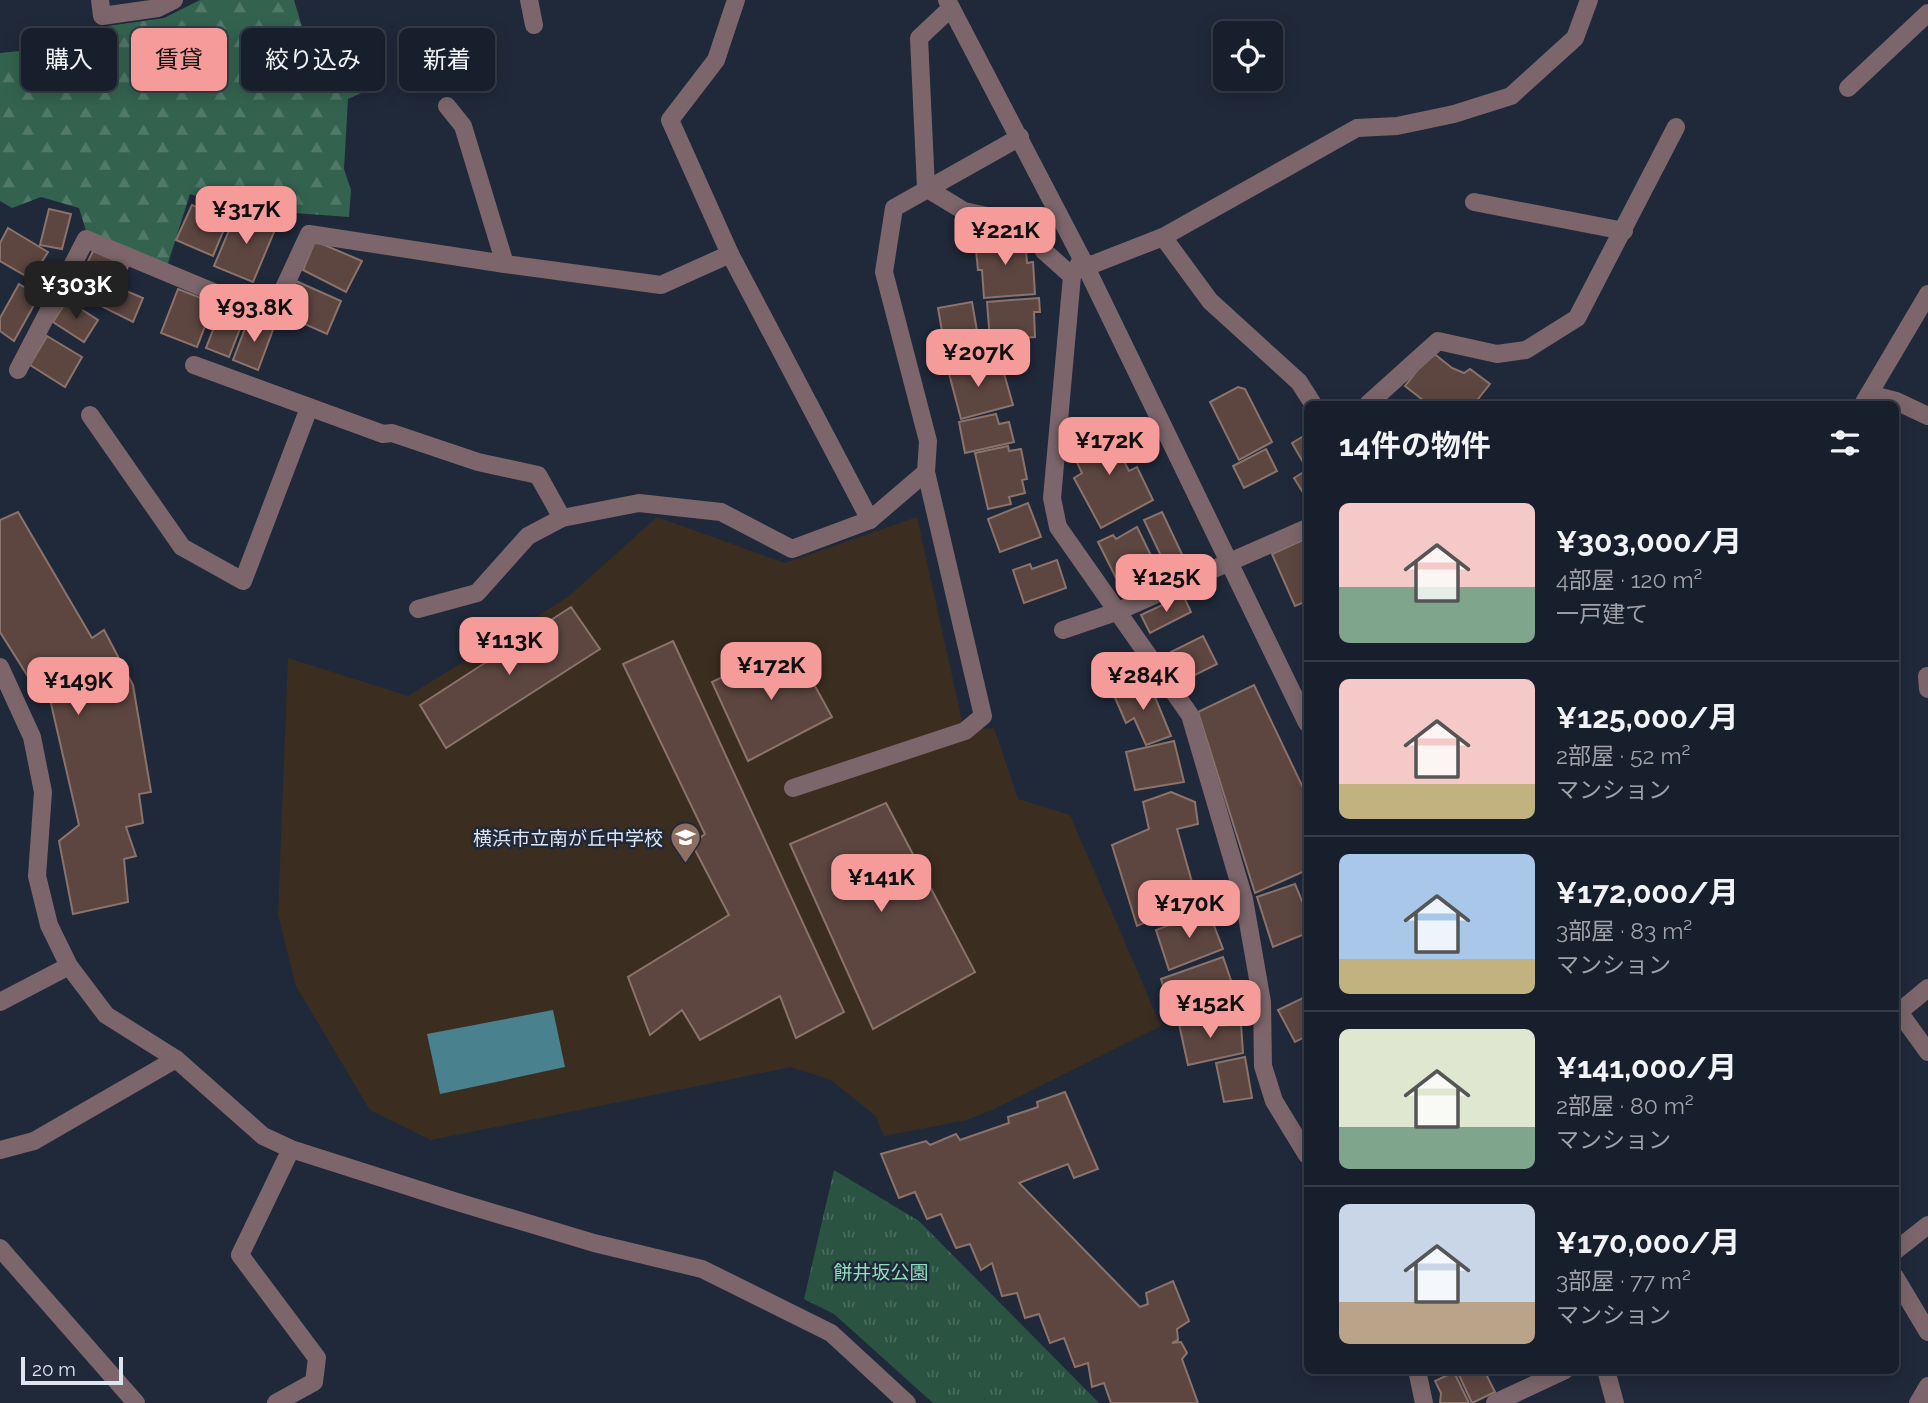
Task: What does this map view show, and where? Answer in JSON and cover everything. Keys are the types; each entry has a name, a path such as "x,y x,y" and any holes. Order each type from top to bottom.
{"street":[{"path":"100,0 102,16 158,8 174,0"},
{"path":"529,0 534,25"},
{"path":"736,0 716,60 670,120 730,254 870,520"},
{"path":"926,188 964,211 1029,225 1044,251 1080,267 1163,237 1357,128 1397,126 1454,114 1511,96 1575,38 1587,2"},
{"path":"926,188 919,38 949,4 1020,137 1080,267 1304,717"},
{"path":"1848,88 1928,13"},
{"path":"447,106 463,126 505,264"},
{"path":"1371,401 1438,341 1497,354 1526,350 1577,318 1676,127"},
{"path":"793,788 965,731 983,716 926,472 928,441 884,272 894,208 1020,137"},
{"path":"1475,202 1624,231"},
{"path":"18,370 86,239 271,316 309,234 661,285 730,254"},
{"path":"1163,237 1210,301 1299,382 1311,401"},
{"path":"1080,267 1052,498 1058,527 1190,715 1244,899 1262,1002 1264,1066 1274,1101 1299,1126 1304,1144"},
{"path":"1896,401 1866,399 1928,294"},
{"path":"194,365 383,434 392,433 478,462 538,475 562,518"},
{"path":"1899,402 1928,416"},
{"path":"90,415 182,547 243,581 309,408"},
{"path":"418,609 477,593 528,536 562,518 639,503 721,512 792,548 870,520 926,472"},
{"path":"1063,630 1116,612 1304,529"},
{"path":"0,667 32,737 43,792 37,876 49,925 69,965 106,1015 176,1059 263,1136 291,1149 594,1243 702,1269 831,1333 907,1403"},
{"path":"0,1002 69,965"},
{"path":"1928,988 1899,1012 1928,1052"},
{"path":"0,1150 34,1141 176,1059"},
{"path":"276,1403 314,1382 317,1358 240,1255 291,1149"},
{"path":"1899,1248 1928,1225"},
{"path":"0,1248 136,1403"},
{"path":"1899,1284 1928,1332"},
{"path":"1418,1374 1424,1403"},
{"path":"1495,1403 1557,1374"},
{"path":"1607,1374 1615,1403"},
{"path":"1918,1403 1928,1386"}],"shaded area":[{"name":"横浜市立南が丘中学校","path":"657,517 785,563 917,517 964,730 994,728 1018,799 1070,815 1161,1026 967,1120 884,1136 876,1116 831,1080 791,1067 431,1140 370,1110 296,986 278,915 288,658 408,696 568,597"},
{"path":"553,1010 565,1067 440,1094 427,1034"}],"green space":[{"path":"200,0 294,0 302,28 241,28 241,91 366,91 348,99 344,169 351,190 349,217 228,208 190,194 163,279 92,250 79,208 41,197 12,208 0,201 0,53 21,51 21,91 117,91 117,28 107,28 108,26 164,18"},
{"name":"餅井坂公園","path":"834,1170 919,1221 1099,1403 933,1403 834,1314 804,1299"}],"building":[{"path":"192,205 228,220 213,256 176,240"},
{"path":"49,209 71,214 62,249 40,245"},
{"path":"238,209 277,225 253,282 214,266"},
{"path":"8,228 48,252 31,279 0,261 0,243"},
{"path":"1025,236 1027,263 1033,262 1035,294 984,298 982,270 978,270 975,240"},
{"path":"315,241 362,261 346,292 303,270"},
{"path":"93,251 128,266 119,288 143,298 133,322 73,292"},
{"path":"296,281 341,301 327,334 282,314"},
{"path":"19,284 39,296 14,341 0,331 0,318"},
{"path":"178,289 214,303 197,347 161,333"},
{"path":"1039,298 1040,312 1034,312 1035,337 990,340 987,302"},
{"path":"67,300 98,320 84,342 53,322"},
{"path":"972,302 981,354 947,360 938,308"},
{"path":"222,307 245,316 229,357 206,348"},
{"path":"249,318 274,327 258,370 233,360"},
{"path":"47,336 82,357 65,387 30,365"},
{"path":"1432,352 1452,368 1464,373 1470,369 1490,384 1476,401 1424,401 1405,386"},
{"path":"980,357 984,375 1003,370 1013,405 961,419 947,366"},
{"path":"1238,387 1245,389 1272,442 1239,460 1210,402"},
{"path":"996,414 999,424 1009,422 1014,442 965,453 959,422"},
{"path":"1117,424 1132,457 1124,461 1129,471 1137,467 1153,500 1101,528 1074,478 1082,473 1070,448"},
{"path":"1304,436 1304,464 1292,443"},
{"path":"1008,446 1009,451 1021,449 1027,479 1022,480 1025,493 1009,497 1011,504 988,509 975,453"},
{"path":"1266,449 1277,471 1244,488 1233,466"},
{"path":"1304,472 1304,494 1294,478"},
{"path":"1028,503 1041,537 1000,552 988,519"},
{"path":"18,512 92,638 104,630 133,685 151,792 139,794 143,823 126,827 136,856 124,859 128,902 73,914 59,841 79,825 46,682 34,686 0,632 0,520"},
{"path":"1162,512 1188,567 1170,575 1144,520"},
{"path":"1137,527 1162,578 1125,596 1098,542 1113,535 1116,539"},
{"path":"1304,539 1304,602 1295,606 1272,554"},
{"path":"1057,560 1066,588 1024,603 1013,570 1030,564 1032,569"},
{"path":"1183,595 1191,612 1150,633 1141,615"},
{"path":"571,607 600,649 446,748 420,705"},
{"path":"1203,636 1217,664 1185,680 1171,652"},
{"path":"673,641 844,1012 796,1038 780,996 700,1040 682,1010 650,1035 628,977 729,915 692,844 705,834 623,664"},
{"path":"792,644 832,717 748,761 712,682"},
{"path":"1142,682 1153,692 1171,736 1146,745 1134,718 1126,723 1113,693"},
{"path":"1254,685 1304,790 1304,871 1255,893 1198,712"},
{"path":"1174,741 1184,782 1135,790 1126,752"},
{"path":"1171,792 1195,802 1198,824 1177,829 1197,900 1137,926 1112,845 1149,829 1143,802"},
{"path":"886,803 975,972 873,1029 790,844"},
{"path":"1295,884 1304,906 1304,934 1273,947 1257,897"},
{"path":"1208,910 1223,949 1169,970 1156,930"},
{"path":"1223,957 1238,1001 1172,1017 1161,979"},
{"path":"1304,997 1304,1038 1295,1042 1278,1010"},
{"path":"1218,1016 1220,1026 1241,1024 1243,1053 1188,1065 1179,1024"},
{"path":"1245,1057 1252,1098 1224,1102 1216,1063"},
{"path":"1065,1092 1098,1169 1074,1178 1068,1164 1019,1183 1140,1307 1148,1304 1146,1293 1173,1281 1189,1321 1177,1329 1178,1340 1172,1343 1181,1342 1187,1353 1182,1359 1198,1403 1111,1403 1104,1383 1092,1387 1088,1363 1075,1367 1064,1338 1050,1343 1039,1314 1025,1318 1017,1293 1002,1296 992,1263 981,1270 970,1244 956,1248 941,1214 927,1219 915,1192 899,1198 881,1154 926,1141 930,1145 956,1134 960,1140 1009,1123 1008,1117 1038,1107 1037,1102"},
{"path":"1455,1374 1469,1403 1440,1403 1441,1393 1435,1381"},
{"path":"1458,1374 1486,1374 1495,1392 1472,1403"}],"place":[{"name":"横浜市立南が丘中学校","path":"686,865"}]}
